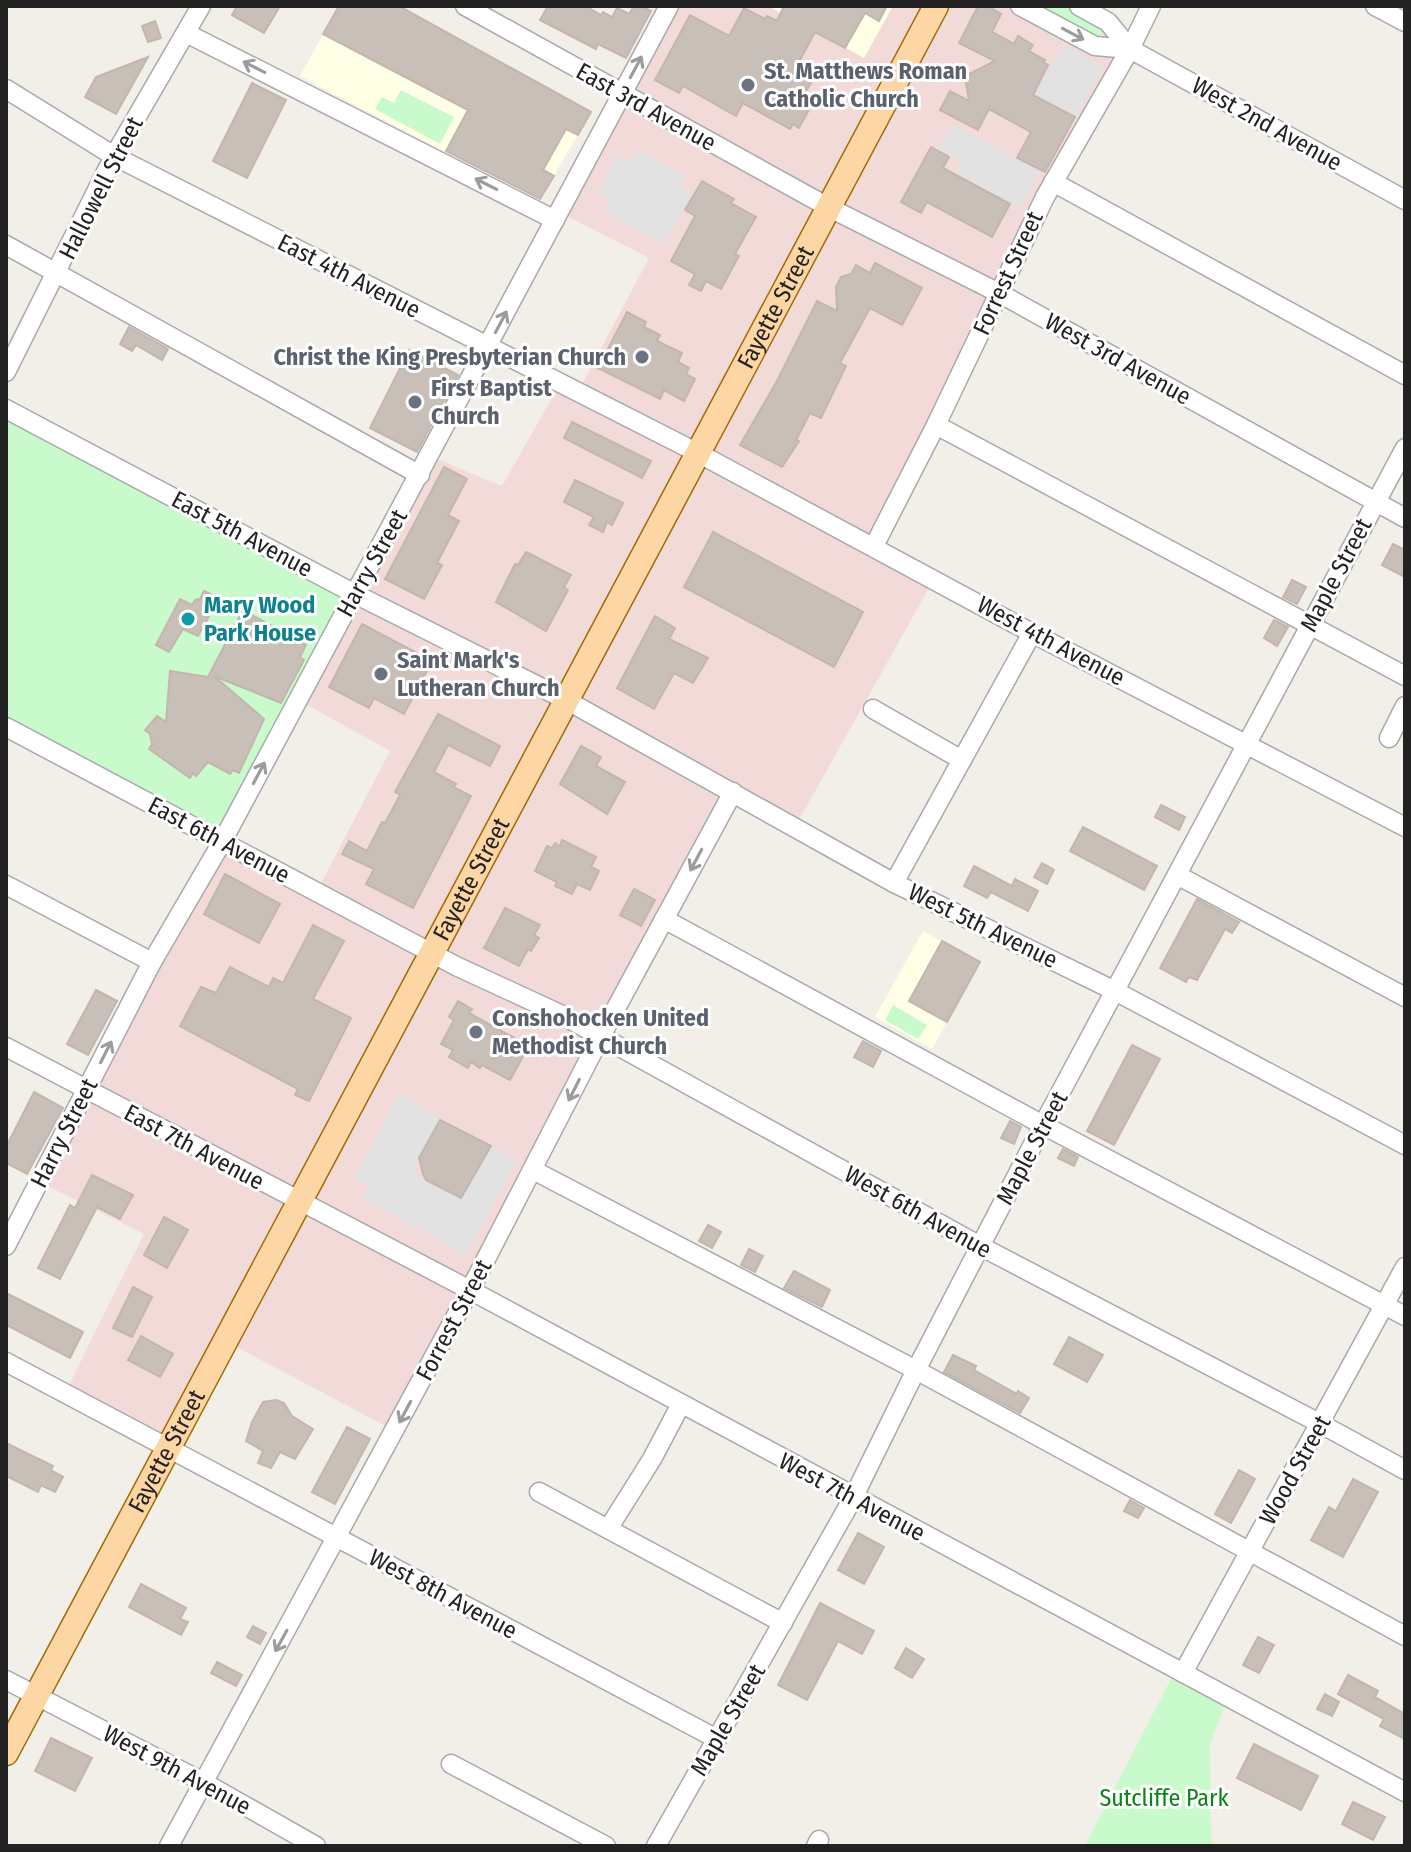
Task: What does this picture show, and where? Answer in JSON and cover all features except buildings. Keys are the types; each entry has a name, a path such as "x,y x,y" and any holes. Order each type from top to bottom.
{"main road":[{"name":"Fayette Street","path":"6,1753 936,6"}],"street":[{"name":"Hallowell Street","path":"6,372 114,156 201,6"},
{"name":"East 3rd Avenue","path":"465,6 828,207"},
{"name":"Harry Street","path":"6,1246 152,962 222,842 669,6"},
{"name":"West 2nd Avenue","path":"1020,6 1095,46 1130,49"},
{"name":"West 2nd Avenue","path":"1079,6 1108,22 1130,49 1405,200"},
{"name":"Forrest Street","path":"874,546 1053,182 1130,49 1151,6"},
{"path":"1375,6 1405,22"},
{"path":"186,33 555,220"},
{"name":"East 4th Avenue","path":"6,89 114,156 698,453"},
{"path":"1053,182 1405,375"},
{"name":"West 3rd Avenue","path":"828,207 999,293 1405,518"},
{"path":"6,245 420,475"},
{"name":"East 5th Avenue","path":"6,409 355,594 566,700"},
{"path":"936,425 1405,676"},
{"name":"Maple Street","path":"656,1846 853,1498 1043,1125 1405,448"},
{"name":"West 4th Avenue","path":"698,453 1032,633 1405,827"},
{"path":"894,883 1032,633"},
{"name":"West 5th Avenue","path":"566,700 894,883 1115,991 1405,1145"},
{"path":"1389,738 1405,706"},
{"path":"873,709 962,760"},
{"name":"East 6th Avenue","path":"6,727 432,952"},
{"name":"Forrest Street","path":"169,1846 470,1290 601,1036 733,792"},
{"path":"1177,875 1405,997"},
{"path":"6,885 152,962"},
{"path":"664,919 1043,1125 1405,1316"},
{"name":"West 6th Avenue","path":"432,952 601,1036 980,1246 1405,1470"},
{"name":"East 7th Avenue","path":"6,1047 298,1202"},
{"path":"533,1170 916,1370 1405,1636"},
{"name":"West 7th Avenue","path":"298,1202 470,1290 1405,1792"},
{"name":"Wood Street","path":"1183,1673 1405,1267"},
{"name":"West 8th Avenue","path":"6,1362 717,1739"},
{"path":"608,1529 652,1459 681,1404"},
{"path":"539,1492 783,1623"},
{"name":"West 9th Avenue","path":"6,1680 203,1782 316,1846"},
{"path":"451,1764 606,1846"}],"shaded area":[{"path":"339,6 399,6 591,112 539,201 300,76"},
{"path":"669,6 1079,6 1130,49 874,545 934,579 795,827 734,792 395,1431 225,1341 168,1448 65,1393 144,1234 39,1182 222,842 317,891 390,751 298,700 430,456 502,486 560,384 578,392 649,258 559,212"},
{"path":"768,6 893,6 864,58"},
{"path":"1063,44 1103,66 1077,116 1048,101 1044,107 1012,90 1019,76 1040,87"},
{"path":"952,124 1040,172 1020,208 956,173 961,162 938,149"},
{"path":"637,150 685,175 680,186 692,193 664,244 604,212 609,200 597,194 616,156 630,162"},
{"path":"923,931 980,962 932,1049 875,1017"},
{"path":"399,1093 440,1120 412,1172 461,1198 491,1146 517,1160 466,1254 362,1198 368,1186 354,1178"}],"green space":[{"path":"1028,6 1067,6 1100,24 1102,36 1095,40"},
{"path":"401,90 454,117 440,144 375,109 382,97 394,103"},
{"path":"6,409 355,594 222,842 6,727"},
{"path":"893,1005 927,1025 918,1039 885,1020"},
{"name":"Sutcliffe Park","path":"1176,1669 1228,1697 1210,1744 1211,1838 1214,1846 1085,1846"}],"place":[{"name":"St. Matthews Roman Catholic Church","path":"748,85"},
{"name":"Christ the King Presbyterian Church","path":"642,357"},
{"name":"First Baptist Church","path":"415,402"},
{"name":"Mary Wood Park House","path":"188,619"},
{"name":"Saint Mark's Lutheran Church","path":"381,674"},
{"name":"Conshohocken United Methodist Church","path":"476,1032"}]}
